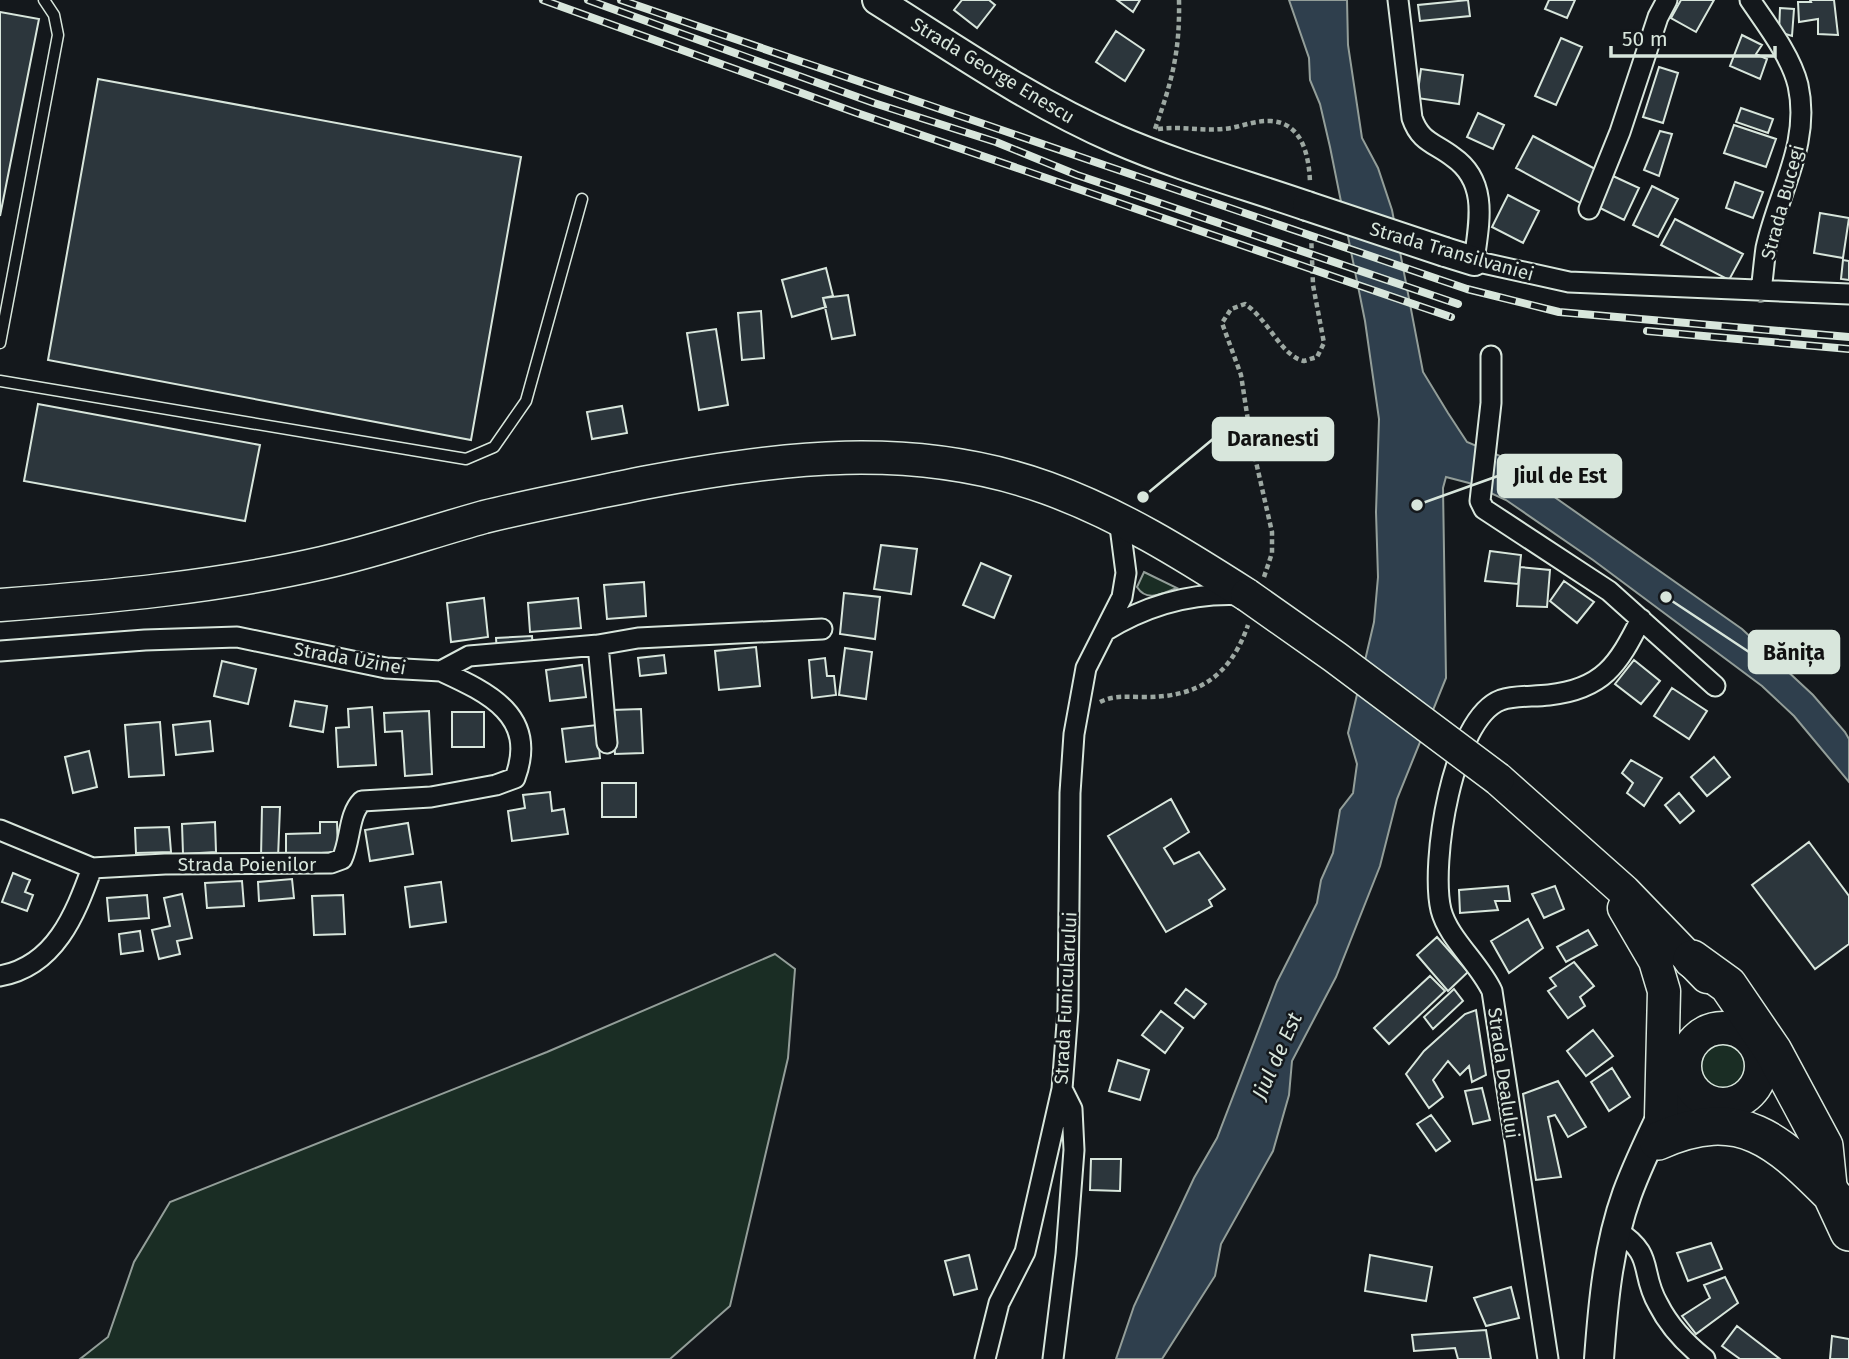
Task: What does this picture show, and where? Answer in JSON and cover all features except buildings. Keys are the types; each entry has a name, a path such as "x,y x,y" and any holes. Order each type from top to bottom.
{"highway":[{"path":"1692,959 1714,972 1728,985 1773,1051 1824,1146 1840,1205"},
{"path":"1754,1046 1804,1144 1840,1205"},
{"path":"1725,1103 1773,1115 1804,1144"},
{"path":"1654,1139 1688,1128 1710,1126 1734,1128 1765,1137 1791,1154 1840,1205"}],"main road":[{"path":"0,605 278,572 324,563 553,501 788,459 888,457 954,465 1044,487 1119,519 1245,595 1335,657 1498,779 1596,865 1639,905 1692,959 1754,1046 1762,1067 1754,1089 1725,1103 1705,1100 1690,1086 1680,1004 1670,966 1639,905"},
{"path":"1596,865 1643,938 1661,978 1666,1009 1654,1139"},
{"path":"1686,1060 1693,1044 1712,1030 1736,1030 1754,1046"}],"street":[{"name":"Strada George Enescu","path":"877,0 1007,83 1117,139 1153,141"},
{"path":"1398,0 1416,132 1428,144 1460,163 1474,179 1479,192 1474,261"},
{"path":"1588,209 1620,132 1658,17 1667,0"},
{"name":"Strada Bucegi","path":"1750,0 1791,67 1797,84 1801,112 1798,153 1767,247 1761,291"},
{"name":"Strada Transilvaniei","path":"1153,141 1309,207 1474,261 1569,282 1849,294"},
{"path":"1491,356 1487,437 1480,501 1490,514 1609,591 1715,685"},
{"name":"Strada Funicularului","path":"985,1359 999,1303 1025,1252 1062,1089 1068,1010 1070,793 1076,718 1086,668 1122,597 1126,573 1119,519"},
{"path":"1104,631 1145,608 1210,595 1245,595"},
{"name":"Strada Dealului","path":"1548,1359 1492,991 1472,957 1447,925 1441,909 1440,847 1443,815 1451,781 1479,717 1502,700 1573,691 1599,680 1619,660 1641,619"},
{"name":"Strada Uzinei","path":"0,651 145,640 237,637 386,668 440,671 469,656 598,645 638,638 822,629"},
{"path":"598,645 607,743"},
{"name":"Strada Poienilor","path":"0,830 92,868 165,864 331,863 342,859 348,848 354,808 362,800 431,796 496,785 514,778 522,757 517,727 500,704 475,687 440,671"},
{"path":"0,976 18,972 60,940 74,917 92,868"},
{"path":"1599,1359 1603,1307 1616,1230 1686,1060"},
{"path":"1053,1359 1066,1254 1074,1150 1072,1109 1062,1089"},
{"path":"1654,1139 1687,1114 1725,1103"},
{"path":"1616,1230 1634,1241 1644,1257 1657,1303 1685,1343 1704,1359"}],"lane":[{"path":"0,343 58,35 54,15 44,0"},
{"path":"0,381 466,458 494,447 526,401 582,199"}],"path":[{"path":"1153,141 1175,74 1180,33 1179,0"},
{"path":"1076,718 1109,698 1178,696 1206,684 1233,659 1245,595 1270,559 1272,532 1251,440 1241,375 1222,323 1231,309 1245,304 1261,316 1283,349 1292,356 1310,360 1321,353 1324,343 1313,285 1309,161 1297,134 1278,122 1263,122 1153,141 1137,137 1117,139"}],"green space":[{"path":"1144,572 1177,588 1156,595 1146,595 1137,587"},
{"path":"775,954 795,969 788,1058 730,1306 670,1359 80,1359 108,1337 134,1262 170,1202 547,1052"},
{"path":"1723,1030 1744,1036 1754,1046 1760,1067 1754,1088 1744,1098 1723,1104 1702,1098 1692,1088 1686,1067 1692,1046 1702,1036"}],"water":[{"path":"1289,0 1347,0 1348,45 1362,138 1378,168 1392,210 1423,372 1467,442 1505,458 1553,496 1742,629 1813,695 1845,732 1849,739 1849,782 1794,716 1762,686 1593,560 1506,500 1469,483 1446,477 1443,488 1446,678 1397,799 1380,866 1336,977 1292,1061 1289,1095 1273,1151 1221,1244 1215,1276 1162,1359 1116,1359 1134,1306 1194,1178 1217,1138 1277,982 1317,903 1321,880 1333,853 1340,810 1353,793 1357,764 1348,733 1374,622 1378,577 1376,512 1379,419 1365,321 1330,147 1320,104 1310,80 1309,58"}],"railway":[{"path":"543,0 854,112 1451,317"},
{"path":"588,0 874,103 996,142 1077,175 1458,304"},
{"path":"621,0 1467,289 1559,312 1849,337"},
{"path":"1647,331 1849,349"}],"place":[{"name":"Daranesti","path":"1143,497"},
{"name":"Jiul de Est","path":"1417,505"},
{"name":"Bănița","path":"1666,597"}]}
